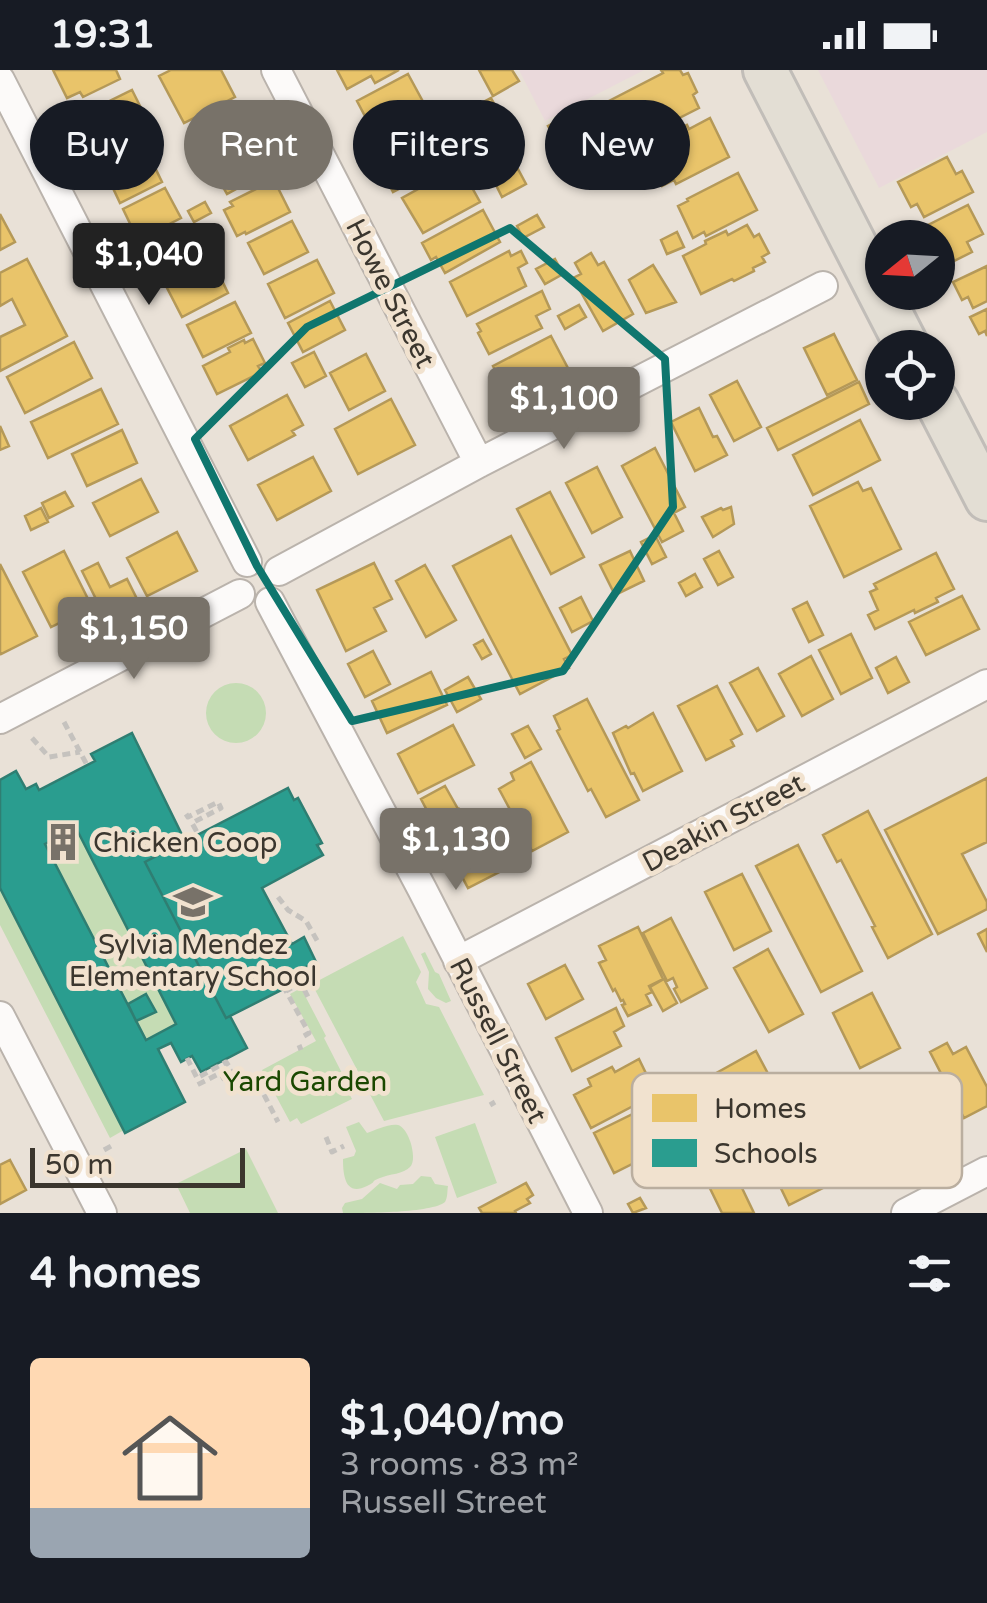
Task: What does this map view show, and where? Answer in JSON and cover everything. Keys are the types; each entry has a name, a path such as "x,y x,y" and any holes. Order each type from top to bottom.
{"main road":[{"path":"766,70 899,330"},
{"path":"945,420 987,499"}],"street":[{"name":"Howe Street","path":"276,70 478,464"},
{"path":"0,80 247,562"},
{"path":"279,571 823,286"},
{"path":"261,559 279,571 280,592 270,602 256,604 240,594 238,573 247,562 261,559"},
{"path":"0,718 240,594"},
{"name":"Russell Street","path":"270,602 588,1213"},
{"name":"Deakin Street","path":"458,960 987,684"},
{"path":"0,1016 102,1213"},
{"path":"962,1184 987,1171"},
{"path":"906,1213 954,1188"}],"path":[{"path":"64,722 86,765"},
{"path":"32,738 49,757 80,752"},
{"path":"186,814 188,818 218,802 221,808 192,824 198,834"},
{"path":"278,898 306,921 319,944"},
{"path":"304,1036 309,1033 286,991 301,984 308,997"},
{"path":"187,1058 197,1078 226,1062 232,1073 221,1080"},
{"path":"196,1085 230,1068"},
{"path":"258,1083 278,1122"},
{"path":"326,1137 332,1152 344,1146"},
{"path":"104,1150 113,1144"}],"highlighted area":[{"path":"510,228 665,359 673,507 563,671 352,721 257,566 195,439 307,327"}],"shaded area":[{"path":"519,70 644,70 586,100 545,100 545,121"},
{"path":"818,70 987,70 987,132 879,188"}],"green space":[{"path":"236,683 257,692 266,713 257,734 236,743 215,734 206,713 215,692"},
{"path":"76,828 176,1024 146,1040 45,844"},
{"path":"0,888 124,1130 110,1138 0,925"},
{"path":"403,936 421,972 416,982 426,1004 439,1007 484,1095 384,1121 312,984"},
{"path":"425,952 451,1001 436,998 428,989 429,972 421,954"},
{"name":"Yard Garden","path":"301,988 352,1099 301,1124 297,1118 290,1122 262,1070 316,1041 290,994"},
{"path":"359,1122 367,1133 391,1125 402,1127 413,1151 410,1167 360,1189 350,1187 343,1159 354,1156 356,1151 346,1127"},
{"path":"475,1123 497,1183 457,1198 435,1137"},
{"path":"246,1149 278,1213 190,1213 176,1184"},
{"path":"421,1176 448,1186 445,1202 413,1210 343,1213 345,1203 362,1199 380,1183 397,1189 413,1184"}],"building: Homes":[{"path":"53,70 116,70 120,79 83,97 80,92 67,98"},
{"path":"171,70 221,70 235,97 184,100 184,123 159,76"},
{"path":"337,70 399,70 375,83 371,76 347,89"},
{"path":"479,70 512,70 519,81 493,96"},
{"path":"661,70 688,73 699,108 690,113 690,100 611,100 663,73"},
{"path":"408,74 422,100 359,100"},
{"path":"132,90 137,100 112,100"},
{"path":"710,118 729,157 690,177 690,128"},
{"path":"947,157 956,174 962,171 973,192 924,217 917,204 911,207 898,182"},
{"path":"738,173 757,210 706,236 704,232 693,238 678,206"},
{"path":"164,188 181,218 138,240 123,209"},
{"path":"114,190 146,190 120,203"},
{"path":"254,190 279,190 290,212 237,236 224,210 233,206 230,202"},
{"path":"416,190 473,190 480,202 423,233 402,198"},
{"path":"205,202 211,213 194,222 188,211"},
{"path":"968,205 983,234 967,242 972,252 955,260 955,220 938,220"},
{"path":"483,210 500,242 445,273 436,257 431,260 422,243"},
{"path":"0,214 15,242 0,250"},
{"path":"537,215 544,227 523,238 517,226"},
{"path":"292,221 308,252 264,274 248,243"},
{"path":"747,225 754,237 759,234 769,253 762,257 765,262 734,281 701,294 683,256 706,244 705,241"},
{"path":"186,227 200,257 159,277 145,248"},
{"path":"677,232 684,247 667,254 661,240"},
{"path":"509,251 511,256 521,251 527,263 518,268 526,286 467,316 450,282"},
{"path":"591,253 598,265 604,262 633,314 603,331 573,278 581,274 575,263"},
{"path":"27,259 67,336 0,371 0,337 25,325 12,299 0,306 0,273"},
{"path":"555,259 563,274 545,284 536,269"},
{"path":"212,260 228,293 182,317 165,284"},
{"path":"317,260 334,293 285,318 268,284"},
{"path":"653,265 676,302 646,313 629,280"},
{"path":"987,266 987,301 973,308 968,297 962,300 955,281"},
{"path":"542,291 550,309 536,316 542,328 489,354 477,324"},
{"path":"330,301 345,330 303,352 288,323"},
{"path":"235,302 251,333 203,357 187,325"},
{"path":"579,305 586,317 565,329 558,316"},
{"path":"987,309 987,336 985,331 979,334 970,317"},
{"path":"834,334 857,380 827,395 804,348"},
{"path":"551,336 570,372 512,402 493,366"},
{"path":"253,339 265,363 258,366 262,372 217,394 203,366 230,352 228,348"},
{"path":"74,342 92,378 25,413 7,377"},
{"path":"314,352 326,376 305,387 292,363"},
{"path":"366,354 385,391 349,410 330,373"},
{"path":"737,381 761,427 734,441 710,395"},
{"path":"859,382 865,395 865,406 778,450 767,428"},
{"path":"101,389 118,424 48,458 31,422"},
{"path":"287,395 303,425 292,431 295,435 248,460 230,426"},
{"path":"391,399 415,445 358,474 335,429"},
{"path":"699,408 727,455 695,471 671,422"},
{"path":"860,420 880,460 813,495 793,455"},
{"path":"0,426 9,446 0,450"},
{"path":"122,430 137,463 87,486 72,454"},
{"path":"655,448 685,507 674,513 683,531 662,542 622,466"},
{"path":"313,457 331,491 277,520 258,485"},
{"path":"597,467 622,517 592,533 566,483"},
{"path":"141,479 158,512 110,536 93,503"},
{"path":"858,482 863,491 871,488 901,549 844,577 810,506"},
{"path":"65,492 73,506 49,518 42,503"},
{"path":"550,492 584,557 551,574 517,509"},
{"path":"731,507 734,524 713,537 702,517"},
{"path":"41,508 48,522 31,530 25,516"},
{"path":"177,532 197,571 147,596 127,558"},
{"path":"655,535 666,557 652,564 641,542"},
{"path":"511,536 572,655 564,659 569,668 520,694 453,566"},
{"path":"64,551 92,607 51,627 23,572"},
{"path":"630,551 644,581 615,595 600,565"},
{"path":"719,551 733,577 718,585 704,559"},
{"path":"936,553 954,589 936,598 938,602 875,629 868,615 878,610 870,592 877,589 874,584"},
{"path":"98,563 110,587 127,579 137,599 104,615 82,571"},
{"path":"374,563 392,599 374,608 386,631 346,651 317,590"},
{"path":"0,564 37,636 1,654 0,652"},
{"path":"425,565 456,620 426,637 396,581"},
{"path":"695,574 702,587 686,596 679,583"},
{"path":"962,596 979,629 926,655 909,622"},
{"path":"581,597 593,621 572,632 560,608"},
{"path":"807,602 823,635 809,642 793,609"},
{"path":"851,634 872,678 841,694 819,650"},
{"path":"483,640 491,654 482,659 474,645"},
{"path":"373,651 390,684 365,697 348,664"},
{"path":"811,656 833,699 802,716 779,674"},
{"path":"896,657 909,682 888,693 876,668"},
{"path":"758,668 784,716 757,731 730,683"},
{"path":"431,672 447,705 387,733 372,701"},
{"path":"468,677 481,699 457,712 445,690"},
{"path":"717,686 742,734 731,740 734,746 706,760 678,706"},
{"path":"587,699 639,800 606,817 557,731 560,729 554,716"},
{"path":"653,713 682,771 643,791 613,733"},
{"path":"453,725 474,765 418,793 398,754"},
{"path":"528,726 541,749 525,758 512,734"},
{"path":"531,762 568,832 532,851 499,789 514,780 511,773"},
{"path":"987,778 987,842 962,854 987,909 938,934 885,830"},
{"path":"445,786 458,809 433,822 421,799"},
{"path":"459,809 472,833 446,848 433,824"},
{"path":"868,811 932,934 888,958 841,860 837,862 823,835"},
{"path":"504,821 523,860 468,888 448,850"},
{"path":"798,845 862,971 821,992 756,866"},
{"path":"742,874 771,931 734,950 705,892"},
{"path":"671,918 707,988 681,1002 673,978 667,981 643,933"},
{"path":"638,927 663,979 649,986 652,992 646,995 651,1005 628,1016 623,1000 613,991 599,963 606,960 599,946"},
{"path":"987,929 987,952 978,934"},
{"path":"768,949 803,1014 769,1032 734,968"},
{"path":"565,965 583,999 546,1019 528,984"},
{"path":"664,979 677,1003 663,1011 650,987"},
{"path":"872,993 900,1048 860,1068 833,1013"},
{"path":"616,1008 624,1026 614,1032 621,1046 572,1071 556,1038"},
{"path":"947,1043 953,1054 966,1047 987,1087 987,1106 964,1118 962,1073 941,1073 930,1052"},
{"path":"756,1051 768,1073 716,1073"},
{"path":"639,1059 646,1073 632,1073 632,1107 591,1128 574,1095 591,1086 588,1079 612,1067 615,1072"},
{"path":"632,1114 632,1164 614,1173 594,1133"},
{"path":"10,1160 26,1190 0,1204 0,1165"},
{"path":"526,1183 533,1195 527,1199 530,1203 516,1213 482,1213 479,1208"},
{"path":"710,1188 742,1188 754,1213 722,1213"},
{"path":"781,1188 823,1188 789,1205"},
{"path":"640,1198 646,1208 633,1213 628,1204"}],"building: Schools":[{"path":"132,733 185,841 145,862 226,1018 230,1016 247,1048 201,1072 192,1056 181,1062 171,1043 158,1049 185,1102 125,1133 0,888 0,780 16,771 26,789 36,784 39,790 95,761 91,754","holes":["76,828 176,1024 146,1040 45,844"]},
{"path":"288,788 294,800 298,798 322,843 317,845 323,855 262,888 292,944 304,937 316,962 304,968 307,977 226,1018 145,862"},
{"name":"Chicken Coop","path":"68,835 72,842 58,849 55,842"},
{"path":"146,994 156,1012 136,1021 128,1004"}],"place":[{"name":"Chicken Coop","path":"63,842"},
{"name":"Sylvia Mendez Elementary School","path":"193,902"}]}
